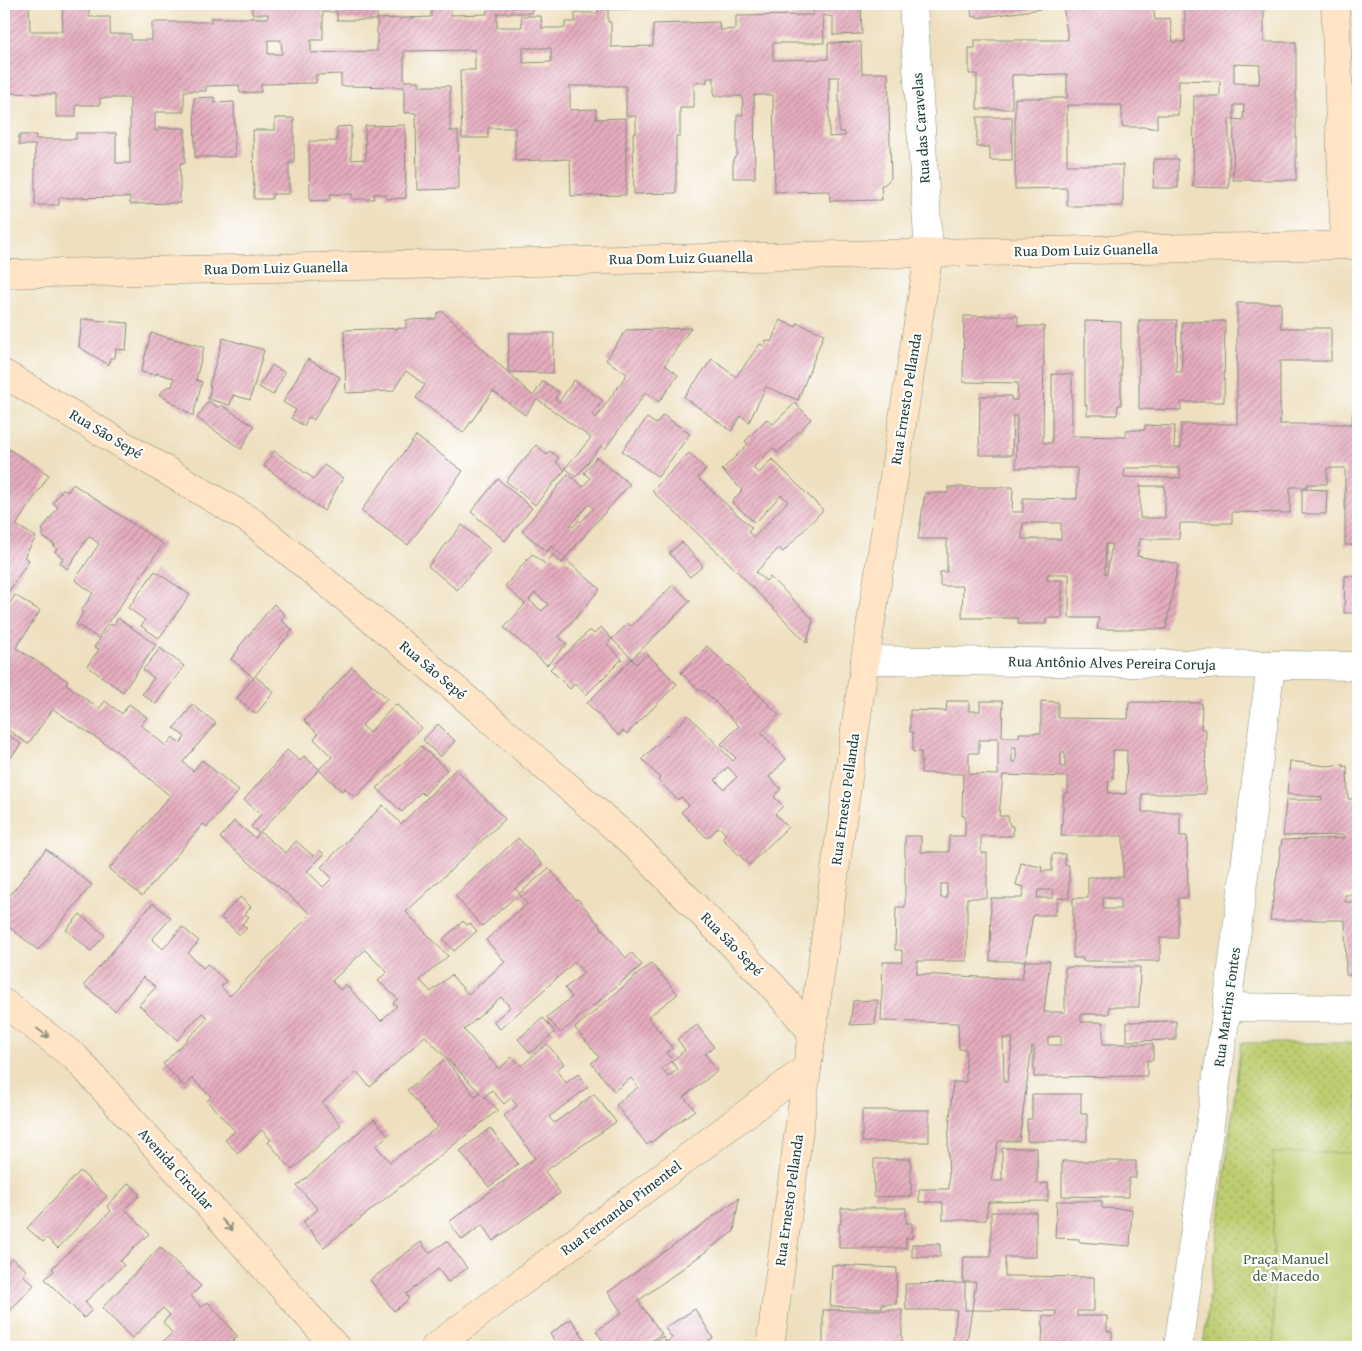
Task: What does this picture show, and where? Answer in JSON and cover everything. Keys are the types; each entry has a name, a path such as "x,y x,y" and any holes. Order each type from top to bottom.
{"street":[{"name":"Rua das Caravelas","path":"913,4 929,253"},
{"path":"1335,4 1351,245"},
{"name":"Rua Dom Luiz Guanella","path":"4,274 1351,245"},
{"name":"Rua Ernesto Pellanda","path":"770,1347 807,1068 865,660 929,253"},
{"name":"Rua São Sepé","path":"4,374 251,521 409,649 634,844 771,984 812,1032"},
{"name":"Rua Antônio Alves Pereira Coruja","path":"865,660 1358,666"},
{"name":"Rua Martins Fontes","path":"1178,1347 1227,1007 1271,665"},
{"name":"Avenida Circular","path":"4,1004 76,1058 336,1347"},
{"path":"1227,1007 1358,1008"},
{"name":"Rua Fernando Pimentel","path":"435,1347 807,1068"}],"green space":[{"name":"Praça Manuel de Macedo","path":"1241,1043 1358,1043 1358,1347 1203,1347"},
{"path":"1273,1153 1358,1153 1358,1347 1274,1347"}],"building":[{"path":"4,4 29,4 30,31 63,31 62,4 89,4 89,17 110,17 110,34 131,34 131,40 152,40 152,22 211,22 211,18 268,18 268,14 252,14 252,4 377,4 377,19 431,17 431,4 451,4 451,15 487,14 486,4 532,4 532,13 497,13 497,27 522,27 521,16 541,16 542,28 565,28 565,22 575,22 575,13 598,13 598,4 628,4 629,9 608,9 608,22 611,22 611,47 653,46 653,24 719,22 720,30 736,29 736,16 813,15 813,4 861,4 862,34 833,35 833,17 823,15 824,43 773,43 773,60 828,59 828,43 861,42 862,73 888,73 891,178 884,185 881,185 882,200 830,201 830,191 775,192 773,95 754,95 755,178 733,178 733,159 737,155 737,115 743,115 742,96 714,96 714,78 707,78 707,82 694,83 694,108 680,108 680,136 676,136 676,193 634,194 633,133 636,133 636,116 626,116 626,86 570,86 570,110 596,109 596,119 626,118 626,195 571,196 570,159 515,161 515,128 488,128 488,138 462,138 460,70 475,70 475,50 404,51 404,81 419,81 419,86 450,86 450,131 458,131 459,189 417,190 416,113 404,113 404,87 341,86 341,74 316,75 316,83 261,84 261,92 240,93 239,85 206,86 206,91 184,91 184,112 155,112 155,131 158,131 158,128 185,128 185,163 180,163 180,203 130,204 130,197 59,198 59,205 35,205 35,145 19,145 19,135 36,135 36,139 76,139 76,133 116,133 116,163 130,163 130,98 100,98 100,105 76,105 76,117 56,117 56,94 4,93","holes":["323,12 337,12 337,20 377,20 377,51 311,53 311,40 323,40","268,40 281,40 282,54 268,54","523,48 551,48 551,62 523,63","829,77 839,77 839,132 845,132 845,136 829,137"]},
{"path":"754,4 784,4 784,7 754,8"},
{"path":"970,4 1040,4 1040,9 977,18 977,16 972,17"},
{"path":"1063,4 1153,4 1155,20 1170,18 1173,42 1185,42 1185,4 1264,4 1264,42 1296,42 1296,180 1233,180 1234,119 1229,119 1229,188 1193,187 1194,96 1220,96 1220,81 1179,80 1178,115 1157,115 1157,128 1122,127 1122,105 1067,105 1067,165 1123,165 1123,206 1067,206 1067,188 1015,189 1015,98 1067,98 1067,74 1012,75 1012,109 977,109 977,74 969,74 969,48 975,48 975,40 1068,40","holes":["1234,64 1260,65 1259,84 1234,83","1234,105 1244,105 1243,120 1234,119"]},
{"path":"214,97 214,103 234,102 235,157 195,157 194,98"},
{"path":"977,117 1012,117 1012,160 990,160 990,147 977,147"},
{"path":"275,118 294,118 294,163 289,163 289,194 272,194 272,199 254,199 253,130 275,130"},
{"path":"405,125 406,198 386,199 386,194 374,194 374,199 352,199 352,194 330,194 330,200 310,201 309,141 337,141 337,127 351,126 351,160 366,159 365,126"},
{"path":"4,128 7,128 7,205 4,206"},
{"path":"1154,159 1178,159 1178,188 1153,188"},
{"path":"1237,303 1281,303 1281,328 1331,328 1331,361 1280,361 1280,424 1352,424 1353,412 1358,412 1358,545 1345,545 1345,468 1327,468 1327,484 1307,484 1307,487 1290,487 1290,513 1232,512 1232,523 1180,523 1179,539 1140,539 1137,556 1178,564 1166,629 1097,629 1099,618 1069,618 1069,574 1047,574 1047,580 1062,580 1062,618 1046,618 1046,624 1018,624 1018,618 962,618 963,586 940,586 940,572 947,572 947,539 918,539 925,493 948,493 948,487 1013,487 1012,512 1023,512 1023,498 1077,499 1077,468 1016,468 1017,416 1013,415 1012,455 979,455 980,396 1011,396 1011,400 1017,400 1018,383 963,382 964,316 1018,316 1018,326 1044,326 1043,443 1052,443 1052,374 1072,374 1072,436 1126,437 1126,430 1145,430 1145,425 1175,426 1174,448 1181,448 1181,424 1237,424","holes":["1125,468 1180,468 1180,478 1124,477","1140,486 1165,486 1165,518 1140,518","1023,523 1061,523 1061,539 1022,539","1106,544 1112,544 1107,574 1105,574"]},
{"path":"439,312 443,312 533,396 543,381 559,392 555,398 559,402 574,380 603,401 592,415 596,418 627,374 606,360 626,330 691,328 665,365 678,375 659,402 646,392 605,449 601,446 576,477 565,468 591,438 537,399 525,415 493,391 463,433 416,398 425,385 406,371 393,391 346,393 344,330 406,328 406,320 435,319"},
{"path":"82,319 128,323 126,350 116,349 115,358 110,358 109,365 79,347"},
{"path":"780,320 796,327 797,323 824,334 798,400 766,387 749,422 741,416 731,431 684,397 712,359 736,377 760,344 764,346 766,340 771,342"},
{"path":"1139,320 1177,320 1176,372 1182,372 1182,322 1225,321 1224,402 1181,402 1181,410 1139,409"},
{"path":"1085,321 1121,322 1121,405 1118,405 1117,415 1087,415 1087,405 1085,405"},
{"path":"151,333 204,347 196,380 202,382 193,416 159,394 168,386 172,387 174,378 156,373 156,375 141,372"},
{"path":"509,333 554,333 553,373 508,372"},
{"path":"223,338 264,350 250,400 233,395 230,405 208,399 211,387 209,386"},
{"path":"308,359 340,377 314,420 308,417 304,426 291,418 296,410 283,402"},
{"path":"272,365 285,373 273,395 259,387"},
{"path":"208,401 219,408 221,405 254,426 241,449 197,418"},
{"path":"795,403 811,419 778,453 773,448 753,468 759,473 772,459 823,510 783,552 779,548 756,572 766,581 770,577 813,619 807,643 729,563 652,491 689,453 706,469 698,478 752,528 748,532 754,537 788,501 781,495 755,523 732,502 742,490 722,470 748,444 745,441 767,419 773,424"},
{"path":"663,415 690,434 658,477 622,451 647,418 656,424"},
{"path":"416,436 463,471 408,545 361,511"},
{"path":"536,445 547,455 550,451 559,458 556,462 565,470 535,505 506,481"},
{"path":"4,446 49,475 16,525 36,537 24,557 29,560 4,599"},
{"path":"274,451 314,479 324,465 343,478 324,511 264,466"},
{"path":"596,457 630,484 565,558 551,546 547,552 522,531 568,474 583,487 590,478 584,473","holes":["589,504 593,508 581,522 579,520 573,527 570,525"]},
{"path":"498,479 532,508 505,541 471,512"},
{"path":"73,484 163,544 98,638 76,624 83,613 81,611 93,593 75,580 99,544 89,536 67,569 60,563 63,558 55,552 57,548 53,546 55,545 42,536 44,532 42,530 58,507 53,503 63,489 68,492"},
{"path":"1302,489 1327,490 1326,514 1302,514"},
{"path":"462,525 491,550 457,590 428,566"},
{"path":"682,542 703,566 690,577 669,553"},
{"path":"532,554 545,564 553,555 562,563 565,559 600,589 559,637 567,644 547,665 504,628 525,604 505,586","holes":["535,593 548,604 542,611 529,600"]},
{"path":"155,571 190,595 159,638 141,626 145,620 128,608"},
{"path":"1345,576 1358,576 1358,613 1344,613"},
{"path":"673,585 690,601 632,659 612,639 628,623 631,626"},
{"path":"15,595 40,611 16,648 68,681 66,684 99,709 105,701 122,714 129,704 147,717 141,725 166,746 173,737 180,744 185,737 174,728 193,705 216,723 183,762 193,771 202,760 239,791 207,827 203,824 142,896 109,869 170,796 119,753 53,709 28,744 4,727 4,612"},
{"path":"274,604 285,615 281,620 293,630 255,676 274,692 256,714 237,698 254,678 231,659"},
{"path":"118,618 156,645 123,692 87,666 99,649 94,647 111,624 113,626"},
{"path":"601,627 612,639 607,644 622,659 586,695 575,683 570,689 550,669 590,630 594,634"},
{"path":"707,646 729,665 779,715 761,733 786,759 769,777 781,789 774,797 783,806 775,814 788,827 749,865 722,838 726,834 719,827 707,838 681,812 689,805 681,797 678,800 658,780 660,778 642,759 688,715 733,761 736,758 721,744 739,726 703,690 701,692 681,673","holes":["728,767 737,777 724,789 715,780"]},
{"path":"160,648 184,666 156,704 142,694 154,678 143,670"},
{"path":"647,654 677,684 627,734 623,731 619,736 587,703 632,659 636,664"},
{"path":"352,667 387,698 362,725 369,733 396,704 421,728 355,798 345,788 342,791 319,770 260,832 286,853 296,841 313,856 319,850 324,854 307,871 323,887 332,878 321,867 383,805 401,824 456,769 505,819 406,912 448,956 420,980 431,992 451,975 468,994 505,962 486,940 527,903 519,894 482,926 455,896 518,838 542,864 515,889 520,893 549,868 576,900 578,899 626,958 632,953 642,965 560,1033 547,1017 572,997 565,988 584,973 575,962 500,1029 493,1022 510,1007 501,997 464,1030 499,1069 512,1057 521,1066 547,1044 564,1064 556,1070 566,1083 578,1074 588,1087 549,1117 554,1123 594,1094 616,1122 545,1171 560,1193 493,1241 482,1225 462,1240 449,1222 535,1158 504,1116 517,1106 511,1098 504,1104 492,1090 484,1097 498,1110 324,1247 303,1222 318,1209 297,1186 374,1119 388,1135 376,1146 390,1162 438,1127 407,1090 445,1059 475,1096 480,1093 425,1036 370,1087 357,1072 322,1103 341,1125 292,1170 268,1142 271,1140 262,1130 238,1153 225,1140 235,1131 207,1101 211,1097 192,1078 184,1086 163,1064 208,1018 202,1013 177,1040 139,1005 156,987 143,977 115,1011 84,985 153,903 171,918 152,939 163,949 182,927 199,941 188,953 203,968 207,964 226,981 221,987 230,996 311,914 220,838 234,821 255,838 259,833 251,827 261,814 244,800 287,750 300,761 304,756 319,769 332,757 314,739 318,734 304,720","holes":["365,950 387,972 378,981 398,999 393,1003 397,1006 381,1021 345,984 340,990 332,981"]},
{"path":"947,701 969,701 969,711 980,711 980,701 1003,701 1002,737 1019,737 1019,733 1041,733 1041,701 1058,702 1058,718 1128,719 1129,702 1202,703 1201,729 1206,729 1205,794 1142,794 1142,812 1180,812 1180,836 1187,836 1188,898 1178,898 1178,938 1160,938 1160,961 1083,961 1083,958 1073,958 1073,898 1088,898 1088,877 1123,877 1123,836 1061,836 1064,793 1068,793 1068,777 1003,775 999,816 1008,816 1010,826 1013,826 1013,836 981,836 981,853 987,853 987,898 967,898 967,961 917,961 917,974 1022,979 1025,961 1050,961 1044,1012 1065,1012 1065,967 1140,967 1139,1007 1109,1007 1109,1014 1081,1014 1081,1022 1103,1022 1103,1044 1153,1044 1153,1060 1147,1060 1147,1076 1034,1077 1034,1047 1032,1046 1019,1141 998,1141 991,1181 1002,1181 1002,1148 1037,1148 1037,1184 1048,1183 1048,1201 988,1202 986,1220 943,1220 943,1202 919,1202 919,1189 949,1189 948,1142 953,1082 966,1082 966,1049 959,1049 958,1023 881,1021 883,962 902,962 902,950 895,950 896,907 905,907 905,836 921,836 921,852 949,852 949,836 965,836 965,816 962,816 963,774 921,773 921,752 913,752 913,732 910,732 910,710 946,711","holes":["998,738 998,775 969,774 969,753 979,753 979,740","1012,747 1016,747 1016,762 1012,762","1113,750 1127,750 1126,794 1108,793 1109,781 1113,781","1061,752 1065,752 1065,767 1061,767","941,884 947,884 947,898 941,898","1103,898 1120,898 1120,909 1103,909","1061,1036 1061,1045 1048,1045 1048,1037","1003,1038 1013,1038 1007,1082 1004,1082"]},
{"path":"438,724 455,741 440,757 423,740"},
{"path":"4,732 21,744 6,764 9,767 4,775"},
{"path":"421,746 447,770 424,795 421,792 402,812 377,788"},
{"path":"1290,761 1326,766 1343,764 1343,767 1347,766 1348,799 1358,799 1358,875 1353,875 1353,895 1345,895 1345,902 1358,902 1358,975 1346,975 1345,920 1270,920 1282,840 1345,838 1345,835 1283,836 1286,800 1322,800 1322,797 1287,794"},
{"path":"46,849 92,885 38,950 4,923 4,903"},
{"path":"1052,854 1065,854 1065,865 1069,865 1069,898 1058,898 1055,915 1033,915 1025,961 990,961 991,898 1022,898 1024,887 1016,885 1021,863 1042,867 1041,871 1052,871","holes":["1038,890 1053,890 1053,898 1037,898"]},
{"path":"240,897 251,907 245,914 249,917 242,924 247,928 240,935 221,918"},
{"path":"80,914 105,935 91,951 66,930"},
{"path":"463,921 467,925 470,923 477,931 454,951 443,939"},
{"path":"651,963 678,994 648,1017 673,1049 667,1053 673,1060 685,1050 677,1039 697,1025 714,1047 705,1054 717,1071 684,1097 695,1110 647,1145 616,1105 638,1087 631,1078 614,1091 591,1063 599,1057 575,1028","holes":["671,1061 678,1069 668,1077 662,1069"]},
{"path":"878,1000 875,1024 850,1025 853,1001"},
{"path":"543,1018 555,1032 530,1053 518,1039"},
{"path":"1176,1021 1176,1040 1127,1041 1127,1022"},
{"path":"1032,1094 1081,1094 1081,1114 1087,1114 1087,1141 1027,1141 1027,1119 1032,1119"},
{"path":"862,1110 929,1110 929,1142 862,1142"},
{"path":"490,1128 518,1164 489,1187 460,1151"},
{"path":"874,1159 911,1159 911,1196 874,1197"},
{"path":"1062,1161 1136,1161 1136,1178 1129,1178 1129,1197 1062,1196"},
{"path":"80,1171 107,1196 58,1248 47,1238 43,1242 27,1228"},
{"path":"129,1183 140,1195 125,1209 149,1234 120,1261 124,1265 85,1302 92,1310 84,1318 45,1279 54,1271 52,1268 111,1211 107,1206"},
{"path":"739,1198 734,1231 638,1301 662,1334 648,1343 649,1345 663,1336 666,1342 672,1338 665,1328 695,1309 713,1338 699,1347 607,1347 596,1331 622,1313 608,1292"},
{"path":"1057,1201 1102,1201 1102,1208 1132,1209 1130,1246 1079,1242 1079,1239 1055,1238"},
{"path":"841,1208 906,1208 906,1223 912,1223 912,1238 906,1238 906,1248 839,1248"},
{"path":"991,1212 1036,1212 1036,1257 1005,1257 1005,1276 1094,1277 1094,1311 1077,1311 1077,1316 1107,1316 1107,1331 1112,1332 1112,1347 1042,1347 1043,1316 1056,1317 1056,1311 972,1310 976,1282 963,1282 964,1257 991,1257"},
{"path":"447,1241 467,1268 448,1282 438,1269 406,1294 409,1299 394,1311 370,1280 421,1242 429,1253"},
{"path":"912,1244 940,1244 940,1257 912,1257"},
{"path":"160,1247 201,1286 191,1296 201,1307 208,1302 238,1337 233,1340 239,1347 157,1347 172,1333 163,1322 170,1315 163,1308 132,1338 102,1308"},
{"path":"12,1258 27,1271 23,1275 34,1285 4,1317 4,1267"},
{"path":"832,1265 897,1268 896,1304 882,1304 882,1308 830,1306"},
{"path":"965,1283 965,1310 972,1310 966,1347 952,1347 957,1310 906,1310 905,1284"},
{"path":"823,1310 902,1310 902,1347 823,1347"},
{"path":"571,1319 590,1347 559,1347 550,1334"}]}
